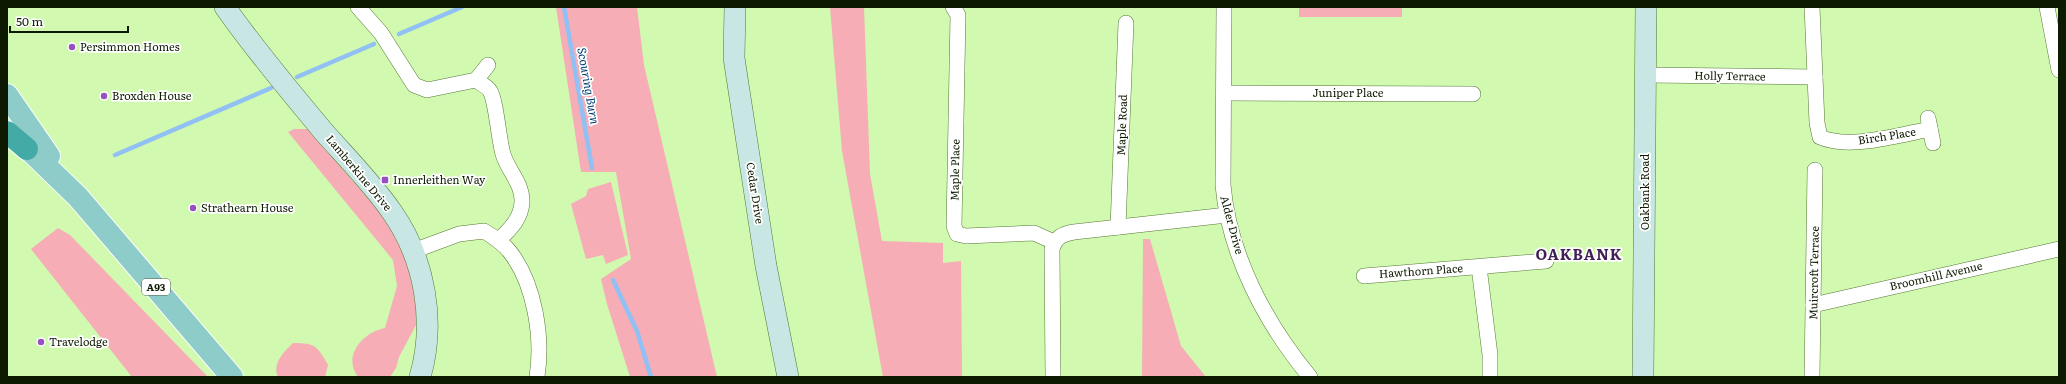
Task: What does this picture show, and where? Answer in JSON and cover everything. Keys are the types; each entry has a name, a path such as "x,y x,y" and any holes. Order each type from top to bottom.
{"highway":[{"path":"7,132 27,149"}],"main road":[{"name":"A93","path":"7,95 78,197 232,377"},
{"name":"A93","path":"7,128 78,197"}],"street":[{"name":"Lamberkine Drive","path":"225,7 258,52 392,212 414,251 422,278 426,300 427,325 420,374"},
{"path":"358,7 381,33 414,85 427,90 476,80 488,65"},
{"name":"Cedar Drive","path":"735,7 734,58 766,266 788,377"},
{"name":"Maple Place","path":"953,7 958,15 954,226 957,234 966,236 1034,234 1054,242"},
{"name":"Alder Drive","path":"1224,7 1223,186 1227,215 1243,265 1258,299 1282,340 1310,377"},
{"name":"Oakbank Road","path":"1643,377 1646,7"},
{"path":"1812,7 1815,77"},
{"path":"2047,7 2059,70"},
{"name":"Maple Road","path":"1118,227 1126,23"},
{"name":"Holly Terrace","path":"1646,75 1815,77"},
{"name":"Birch Place","path":"1815,77 1817,130 1820,137 1837,141 1867,141 1930,130"},
{"path":"476,80 491,92 499,138 505,160 522,193 520,213 517,220 499,240"},
{"name":"Juniper Place","path":"1224,93 1473,94"},
{"name":"Muircroft Terrace","path":"1812,377 1815,170"},
{"path":"1053,377 1052,249 1054,242 1061,235 1067,233 1227,215"},
{"path":"414,251 459,234 484,231 499,240 511,253 519,267 534,303 538,341 538,377"},
{"name":"Broomhill Avenue","path":"1813,305 2059,248"},
{"name":"Hawthorn Place","path":"1364,276 1546,261"},
{"name":"Hawthorn Place","path":"1479,267 1490,355 1490,377"}],"shaded area":[{"path":"556,7 637,7 644,65 717,377 630,377 607,304 601,279 631,259 616,172 581,172"},
{"path":"830,7 864,7 870,174 882,241 943,243 943,263 961,261 962,377 883,377 842,151"},
{"path":"1299,7 1402,7 1402,17 1299,17"},
{"path":"294,129 307,129 394,228 416,287 416,325 399,357 396,368 390,377 358,377 352,361 357,346 369,334 385,328 397,286 393,260 288,132"},
{"path":"611,182 628,255 606,264 603,255 586,259 571,204 586,196 588,189"},
{"path":"58,228 70,235 208,377 132,377 31,249"},
{"path":"1143,239 1150,239 1181,346 1206,377 1142,377"},
{"path":"293,343 311,345 318,350 328,365 325,377 278,377 278,362"}],"waterway":[{"path":"399,34 462,7"},
{"name":"Scouring Burn","path":"564,7 592,168"},
{"path":"297,77 374,44"},
{"path":"115,155 271,88"},
{"name":"Scouring Burn","path":"613,280 637,331 651,377"}],"place":[{"name":"Persimmon Homes","path":"72,47"},
{"name":"Broxden House","path":"104,96"},
{"name":"Innerleithen Way","path":"385,180"},
{"name":"Strathearn House","path":"193,208"},
{"name":"Travelodge","path":"41,342"}],"district":[{"name":"OAKBANK","path":"1579,255"}]}
